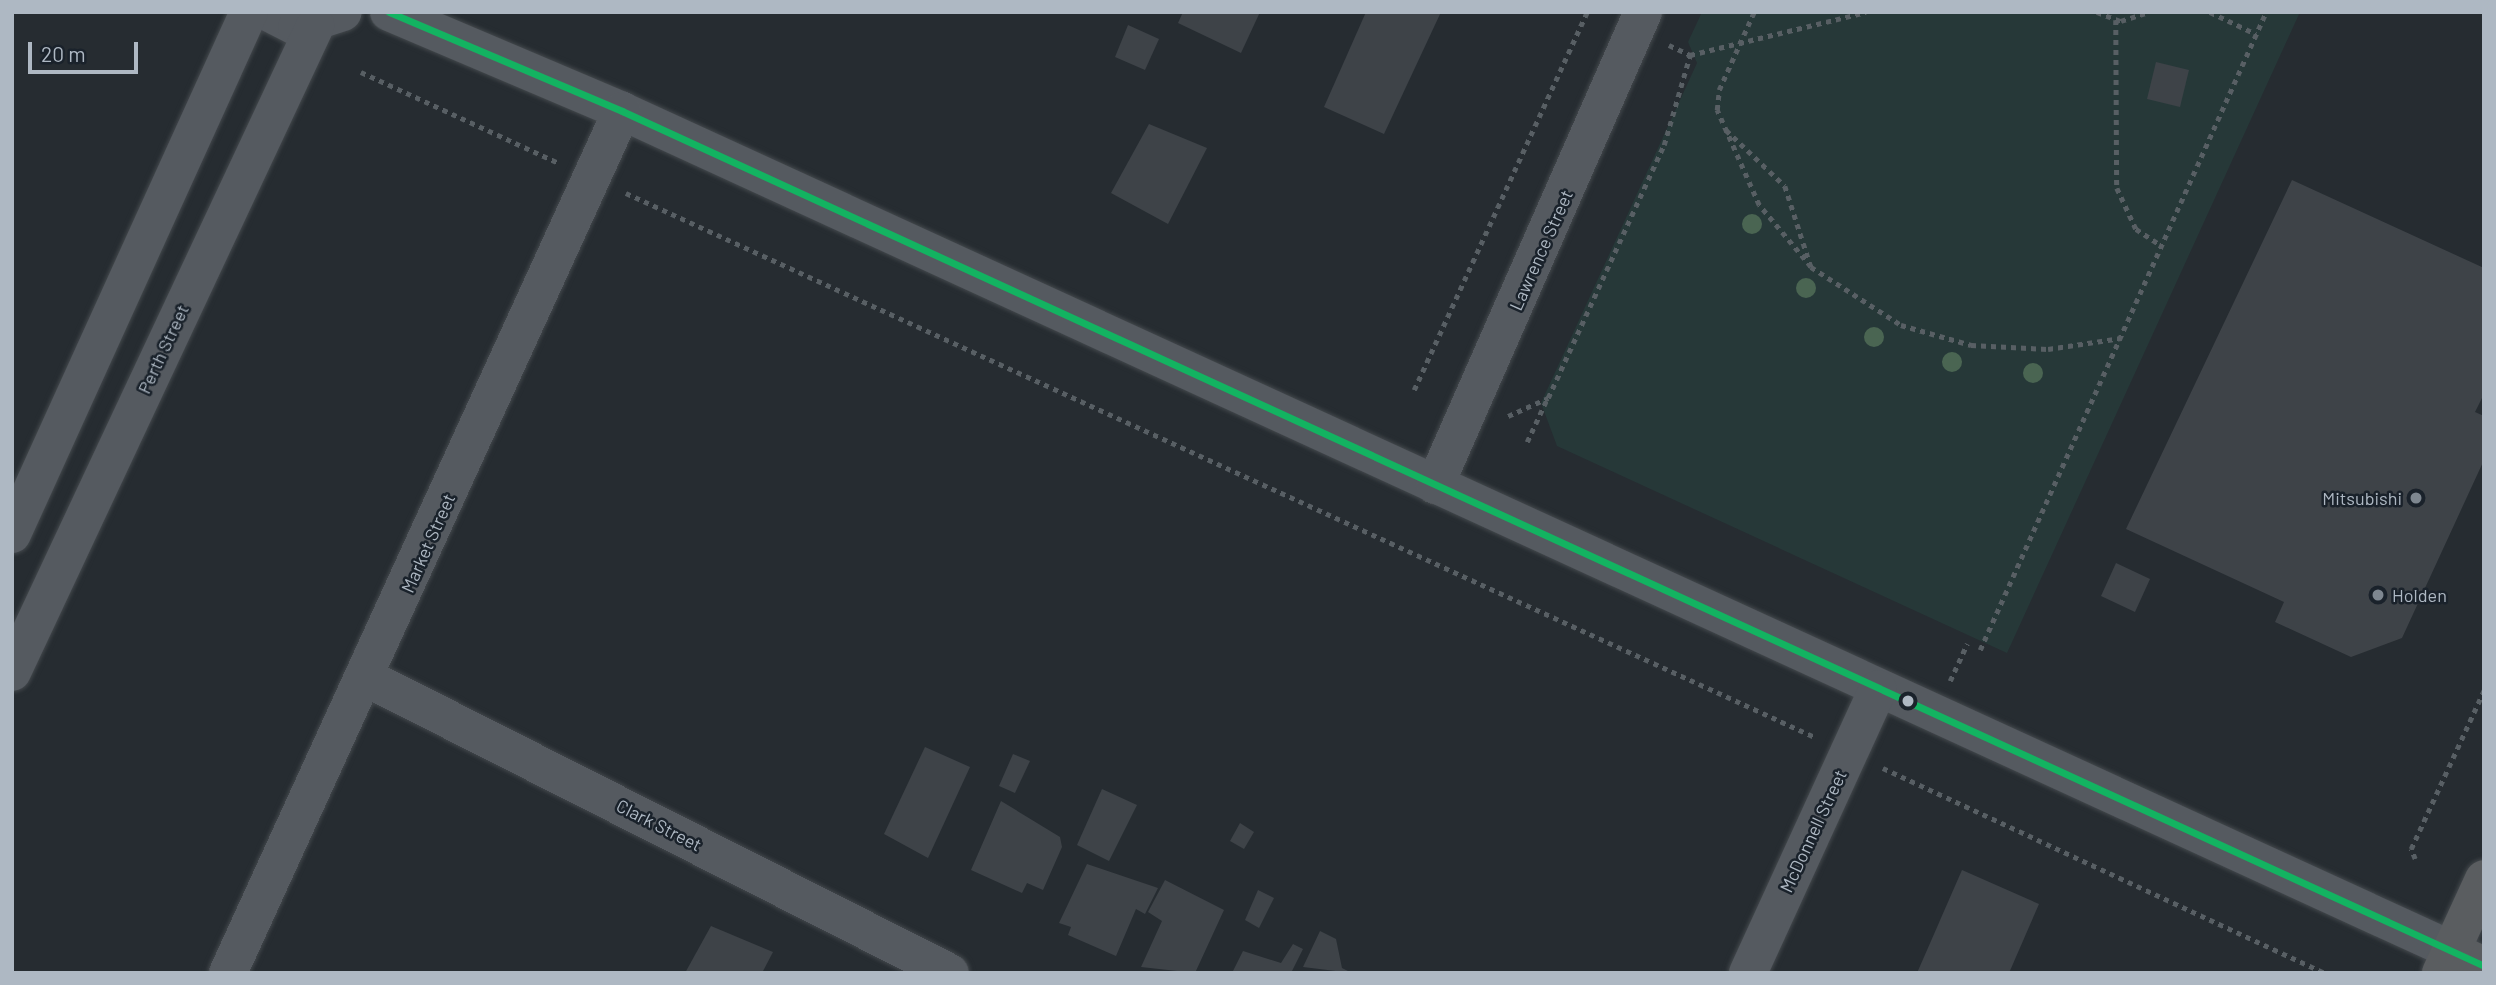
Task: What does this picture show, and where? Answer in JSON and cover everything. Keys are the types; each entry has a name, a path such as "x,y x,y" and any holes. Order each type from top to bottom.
{"highway":[{"path":"2459,963 2484,879"}],"street":[{"path":"12,534 248,12"},
{"path":"268,12 298,27 329,19"},
{"path":"389,12 622,111 1436,485 2459,963"},
{"name":"Perth Street","path":"12,672 329,19"},
{"name":"Lawrence Street","path":"1436,485 1650,26"},
{"name":"Market Street","path":"228,973 367,678 622,111"},
{"name":"Clark Street","path":"367,678 950,973"},
{"name":"McDonnell Street","path":"1748,973 1878,690"}],"path":[{"path":"1413,390 1587,12"},
{"path":"1754,12 1717,100 1726,130 1759,205 1811,267 1901,325 1971,345 2048,349 2120,338"},
{"path":"1690,55 1741,39 1867,12"},
{"path":"2097,12 2116,20 2148,12"},
{"path":"2210,12 2256,34"},
{"path":"1980,650 2266,12"},
{"path":"2116,20 2117,188 2136,229 2161,245"},
{"path":"1650,26 1690,55"},
{"path":"1527,442 1664,145 1690,55"},
{"path":"361,72 1849,752 2324,973"},
{"path":"1726,130 1784,186 1811,267"},
{"path":"1502,419 1548,398"},
{"path":"2416,859 2412,849 2484,690"}],"shaded area":[{"path":"1702,12 2300,12 2007,653 1557,446 1541,403 1697,63 1688,42"}],"building":[{"path":"1183,12 1260,12 1241,53 1178,23"},
{"path":"1366,12 1441,12 1384,134 1324,107"},
{"path":"1128,25 1159,39 1145,70 1115,57"},
{"path":"2156,62 2189,70 2180,107 2147,99"},
{"path":"1149,124 1207,148 1168,224 1111,193"},
{"path":"2292,180 2484,268 2484,394 2475,412 2484,416 2484,460 2402,638 2351,657 2275,622 2284,602 2126,529"},
{"path":"2116,563 2150,579 2135,612 2101,596"},
{"path":"925,747 970,767 928,858 884,834"},
{"path":"1013,754 1030,761 1015,793 999,786"},
{"path":"1102,789 1137,805 1109,861 1077,845"},
{"path":"1001,801 1060,837 1062,847 1043,890 1027,883 1022,893 971,870"},
{"path":"1240,823 1254,832 1244,849 1230,841"},
{"path":"1087,864 1158,888 1145,914 1136,909 1116,956 1068,935 1071,927 1059,923"},
{"path":"1962,870 2039,904 2009,973 1917,973"},
{"path":"1165,880 1224,910 1195,973 1141,967 1162,921 1148,912"},
{"path":"1258,890 1274,898 1259,928 1245,920"},
{"path":"711,926 773,952 762,973 685,973"},
{"path":"1320,931 1336,939 1342,968 1352,973 1303,967"},
{"path":"1293,944 1303,949 1291,973 1232,973 1243,951 1281,963"}],"transit line":[{"path":"389,12 622,111 2484,966"}],"place":[{"name":"Mitsubishi","path":"2416,498"},
{"name":"Holden","path":"2378,595"}]}
